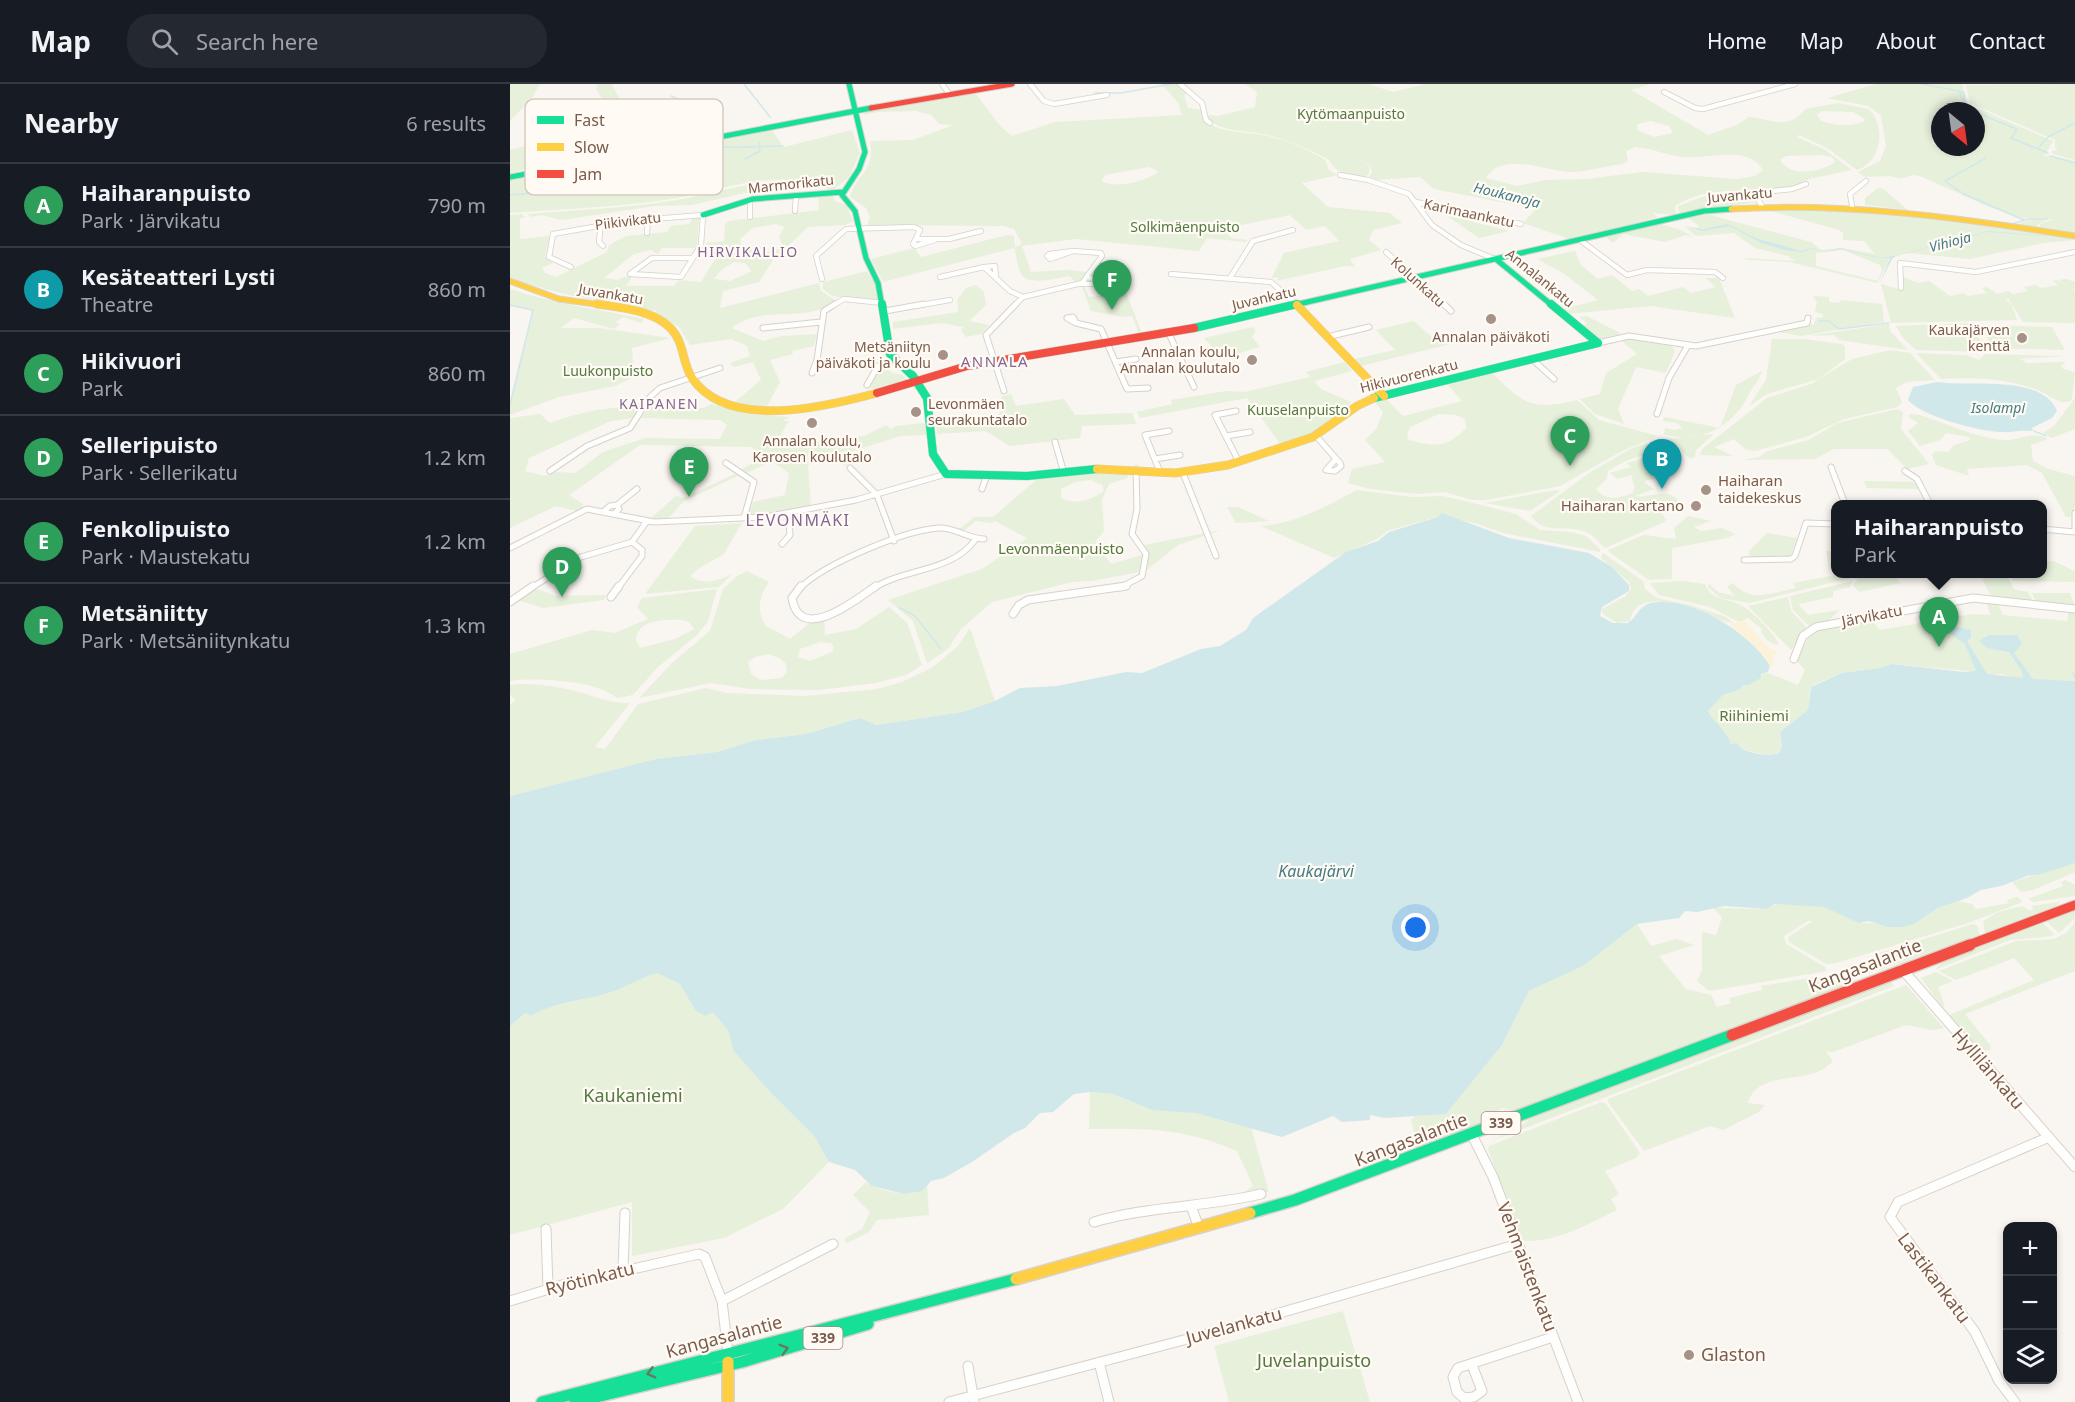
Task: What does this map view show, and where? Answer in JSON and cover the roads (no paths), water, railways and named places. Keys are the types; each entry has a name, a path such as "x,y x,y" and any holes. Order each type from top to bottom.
{"main road":[{"path":"849,84 865,152 859,169 843,192 844,198 855,211 866,258 877,279 884,307 886,333 893,355 915,380 929,401 933,454 946,474"},
{"path":"723,136 856,110 1012,84"},
{"path":"510,177 525,174"},
{"name":"Marmorikatu","path":"703,215 712,210 750,201 843,192"},
{"name":"Juvankatu","path":"510,281 555,297 636,311 665,322 680,337 691,377 697,387 716,399 748,409 782,411 839,404 915,380 993,362 1169,334 1497,260 1670,217 1762,206 1852,206 2075,236"},
{"name":"Annalankatu","path":"1497,260 1598,343"},
{"path":"1297,305 1384,396"},
{"name":"Hikivuorenkatu","path":"946,474 1027,476 1116,467 1183,473 1208,471 1316,436 1355,404 1598,343"},
{"name":"Kangasalantie","path":"542,1402 916,1306 1302,1198 2075,905"},
{"name":"Kangasalantie","path":"575,1402 728,1365 818,1340 916,1306"},
{"path":"728,1353 728,1402"}],"street":[{"path":"942,84 950,95"},
{"path":"1030,84 1044,101 1054,104 1107,96"},
{"path":"1180,84 1202,103 1206,120 1210,123"},
{"path":"1664,92 1695,108 1704,109 1795,84"},
{"name":"Annalankatu","path":"1340,175 1402,190 1416,202 1432,225 1461,245 1497,260"},
{"path":"1852,206 1850,194 1866,181"},
{"path":"1762,206 1754,193 1792,189 1806,184"},
{"path":"795,196 795,211"},
{"path":"750,201 750,217"},
{"name":"Karimaankatu","path":"1416,202 1521,224"},
{"path":"694,258 652,258 630,274 681,277 694,258 701,245 703,215"},
{"name":"Piikivikatu","path":"571,267 549,257 553,234 601,222 703,215"},
{"path":"647,233 648,217"},
{"path":"601,222 599,242 603,246"},
{"path":"822,279 816,256 842,230 859,227 914,227 920,230 916,238 935,240 957,238 981,231"},
{"path":"1230,278 1253,240 1293,230"},
{"path":"1580,240 1627,275 1647,270 1715,272 1723,278"},
{"path":"1074,251 1050,259 1047,256 1074,251 1102,255 1081,284"},
{"name":"Kolunkatu","path":"1386,252 1450,311"},
{"path":"1901,288 1900,263 1976,272 2075,252"},
{"path":"940,277 995,266 996,278"},
{"path":"984,267 1012,293 1023,297 1094,283 1095,280 1088,277"},
{"path":"1171,274 1274,284 1297,305"},
{"path":"1004,391 986,335 1023,297"},
{"path":"812,373 818,364 816,352 824,311 844,298 884,307 951,300"},
{"name":"Hikivuorenkatu","path":"1598,343 1629,336 1687,347 1807,323 1808,318"},
{"path":"763,328 821,322"},
{"path":"1076,323 1099,328 1127,388 1148,388"},
{"path":"1327,337 1369,327"},
{"path":"1169,334 1194,387"},
{"path":"1657,414 1669,378 1687,347"},
{"path":"867,385 878,366 893,355"},
{"path":"1116,362 1136,359"},
{"path":"1532,359 1554,379"},
{"path":"550,471 587,446 630,428 655,392 669,384 720,368"},
{"path":"1236,411 1215,415 1239,462"},
{"path":"1160,472 1145,435 1169,431"},
{"path":"1226,436 1250,432"},
{"path":"1316,436 1336,459"},
{"path":"1054,442 1064,473"},
{"path":"1155,459 1180,455"},
{"path":"726,463 754,482 744,518"},
{"path":"1831,467 1843,500"},
{"path":"850,468 877,495 894,541"},
{"path":"1013,614 1019,605 1028,600 1124,587 1142,576 1146,554 1132,534 1137,509 1136,469"},
{"path":"1905,471 1917,479 1928,500"},
{"path":"1183,473 1216,556"},
{"path":"510,548 587,509 647,521 744,518 788,513 877,495 946,474"},
{"path":"982,489 987,475"},
{"path":"603,512 609,506 617,505 637,489"},
{"path":"614,514 620,509 617,505"},
{"path":"782,544 790,535 788,513"},
{"path":"2047,529 2075,531 2075,513"},
{"path":"510,602 553,572 581,557 632,542 647,521"},
{"path":"1744,560 1791,559 1795,556 1806,523 1831,524"},
{"path":"975,540 957,557 887,580 836,613 811,617 795,608 792,598 796,592 850,555 942,528 975,540 984,539"},
{"path":"611,597 642,556 642,550 632,542"},
{"name":"Järvikatu","path":"1794,659 1803,636 1816,627 1958,599 1991,599 2075,609"},
{"name":"Hyllilänkatu","path":"1902,969 2075,1167"},
{"name":"Vehmaistenkatu","path":"1472,1135 1493,1178 1578,1402"},
{"name":"Lastikankatu","path":"2015,1402 1999,1381 1975,1332 1890,1217 1898,1202 2049,1137"},
{"path":"1094,1222 1132,1212 1233,1202 1261,1194"},
{"path":"1191,1206 1199,1228"},
{"path":"623,1269 625,1212"},
{"path":"546,1229 548,1288"},
{"path":"728,1353 722,1300 833,1244"},
{"name":"Juvelankatu","path":"949,1402 973,1399 1518,1244"},
{"name":"Ryötinkatu","path":"510,1301 548,1288 623,1269 699,1254 705,1257 722,1300"},
{"path":"1472,1365 1482,1391 1474,1397 1460,1400 1453,1377 1462,1366 1472,1365 1553,1337"},
{"path":"1099,1362 1108,1402"},
{"path":"968,1366 973,1399"}],"water":[{"path":"1728,224 1755,238 1801,251 1811,248 1825,252 1811,249 1803,252 1785,250 1761,243 1730,226 1702,231 1684,226 1703,229"},
{"path":"1988,231 2075,238 1987,232 1896,256 1892,259 1880,283 1890,258 1881,258"},
{"path":"1839,248 1881,258 1840,249 1825,252"},
{"name":"Isolampi","path":"1937,382 2004,384 2021,387 2049,399 2057,411 2052,418 2032,428 2033,431 2001,432 1965,426 1926,412 1908,400 1913,387"},
{"name":"Kaukajärvi","path":"1442,513 1509,538 1589,553 1612,567 1629,585 1629,591 1602,607 1600,616 1613,623 1627,623 1647,605 1667,602 1701,611 1734,629 1761,653 1770,666 1768,672 1761,674 1761,678 1749,685 1743,685 1741,689 1723,695 1708,711 1731,744 1737,743 1744,750 1755,753 1778,754 1782,746 1780,732 1808,710 1811,687 1842,673 1880,668 1892,664 1964,672 1976,671 1965,644 1945,630 1951,626 1971,630 1971,638 1967,641 1987,674 2023,678 2022,671 2009,652 1987,648 1979,641 1989,635 2017,635 2022,644 2014,653 2033,679 2075,681 2075,863 1981,890 1967,898 1938,908 1914,924 1902,927 1888,927 1869,921 1859,923 1824,907 1775,904 1767,909 1725,906 1697,912 1685,911 1679,918 1637,924 1583,966 1529,991 1502,1045 1446,1114 1385,1118 1370,1115 1370,1120 1342,1122 1333,1116 1282,1137 1196,1113 1152,1110 1113,1094 1090,1092 1074,1094 1053,1112 1040,1113 1025,1128 972,1162 944,1178 931,1181 922,1191 904,1194 872,1186 855,1170 829,1162 814,1136 733,1050 729,1032 713,1012 705,1016 695,1010 680,984 657,973 608,993 559,1005 531,1016 526,1013 510,1026 510,796 656,759 717,752 756,740 806,734 860,718 876,725 963,712 995,701 1020,688 1057,686 1126,672 1142,673 1201,649 1220,646 1246,630 1253,618 1346,552 1378,541 1389,532 1438,517"}],"waterway":[{"path":"744,84 755,98"},
{"path":"1095,93 1121,93 1171,84"},
{"path":"1922,84 1959,91 1964,100"},
{"path":"1961,92 1964,93 1964,100"},
{"path":"671,96 678,99"},
{"path":"756,99 770,117"},
{"path":"1964,100 1975,110 2017,129 2011,138 2048,153"},
{"path":"2039,147 2048,137 2075,123"},
{"path":"723,147 759,146"},
{"path":"745,159 760,151 759,146"},
{"path":"759,146 783,146"},
{"path":"2051,156 2075,163"},
{"path":"1986,158 1945,181 1964,194 2024,220"},
{"path":"510,195 525,194"},
{"path":"1954,216 2012,224 2029,219 2048,219"},
{"path":"510,305 533,310 510,405"},
{"path":"1819,321 1829,321 1839,329 1889,323"},
{"path":"2034,431 2046,436"},
{"path":"900,608 915,616 941,649"},
{"path":"2073,673 2075,678"}],"place":[{"name":"Metsäniitty","path":"1112,310"},
{"name":"Annalan päiväkoti","path":"1491,319"},
{"name":"Kaukajärven kenttä","path":"2022,338"},
{"name":"Metsäniityn päiväkoti ja koulu","path":"943,355"},
{"name":"Annalan koulu, Annalan koulutalo","path":"1252,360"},
{"name":"Levonmäen seurakuntatalo","path":"916,412"},
{"name":"Annalan koulu, Karosen koulutalo","path":"812,423"},
{"name":"Hikivuori","path":"1570,466"},
{"name":"Kesäteatteri Lysti","path":"1662,489"},
{"name":"Haiharan taidekeskus","path":"1706,490"},
{"name":"Fenkolipuisto","path":"689,497"},
{"name":"Haiharan kartano","path":"1696,506"},
{"name":"Selleripuisto","path":"562,597"},
{"name":"Haiharanpuisto","path":"1939,647"},
{"name":"Glaston","path":"1689,1355"}],"district":[{"name":"HIRVIKALLIO","path":"748,252"},
{"name":"ANNALA","path":"995,362"},
{"name":"KAIPANEN","path":"659,404"},
{"name":"LEVONMÄKI","path":"798,520"}],"park label":[{"name":"Kytömaanpuisto","path":"1351,114"},
{"name":"Solkimäenpuisto","path":"1185,227"},
{"name":"Luukonpuisto","path":"608,371"},
{"name":"Kuuselanpuisto","path":"1298,410"},
{"name":"Levonmäenpuisto","path":"1061,549"},
{"name":"Riihiniemi","path":"1754,716"},
{"name":"Kaukaniemi","path":"633,1096"},
{"name":"Juvelanpuisto","path":"1314,1361"}],"water label":[{"name":"Houkanoja","path":"1507,195"},
{"name":"Vihioja","path":"1950,242"}]}
